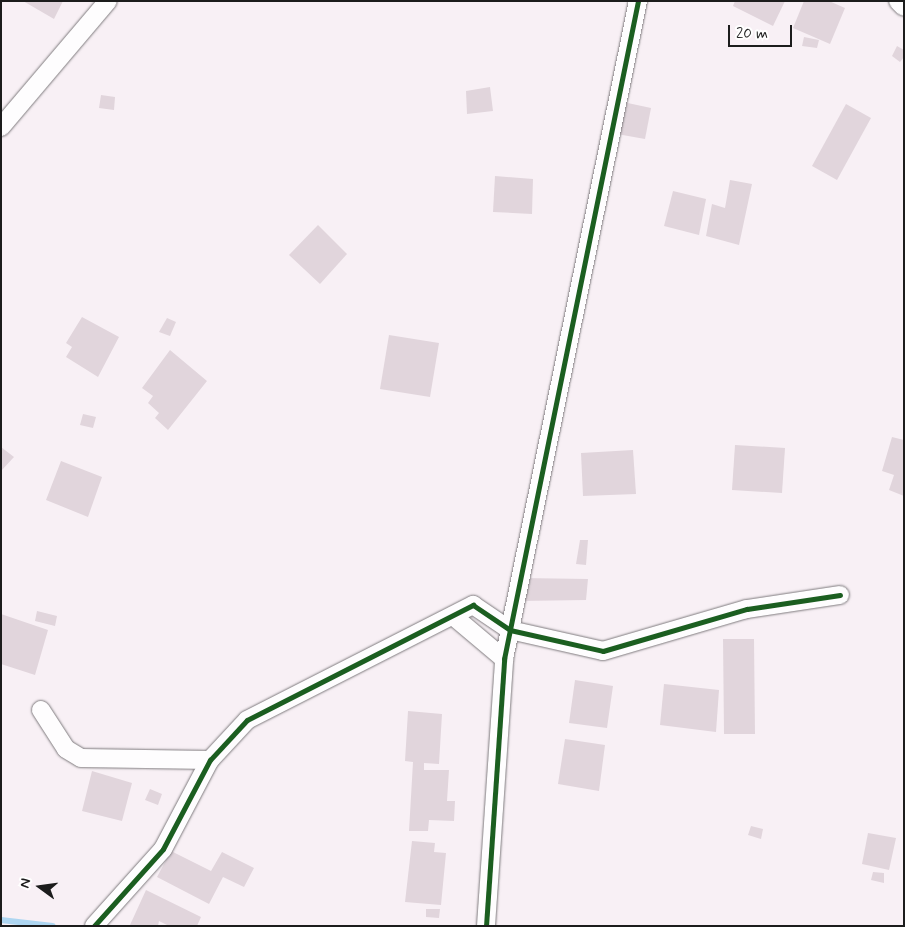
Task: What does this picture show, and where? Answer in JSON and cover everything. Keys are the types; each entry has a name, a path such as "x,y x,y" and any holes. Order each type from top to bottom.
{"street":[{"path":"1,127 108,1"},
{"path":"486,926 504,659 638,1"},
{"path":"898,1 904,7"},
{"path":"94,926 163,849 210,760 247,720 473,605 510,630 603,651 747,609 840,595"},
{"path":"454,616 504,659"},
{"path":"41,710 66,749 81,758 210,760"}],"building":[{"path":"23,1 63,1 54,19"},
{"path":"735,1 785,1 773,26 733,6"},
{"path":"804,1 829,1 845,8 830,44 793,28"},
{"path":"804,37 819,40 817,48 802,46"},
{"path":"897,46 904,50 904,57 900,62 892,56"},
{"path":"490,87 493,111 467,114 466,91"},
{"path":"101,95 115,97 114,110 99,108"},
{"path":"623,102 651,108 645,139 617,134"},
{"path":"846,104 871,118 837,180 812,166"},
{"path":"495,176 533,179 532,214 493,212"},
{"path":"730,180 752,184 739,245 706,236 712,204 725,208"},
{"path":"673,191 706,199 699,235 664,226"},
{"path":"318,225 347,254 320,284 289,255"},
{"path":"82,317 119,337 98,377 66,357 72,347 66,343"},
{"path":"167,318 176,322 170,336 159,332"},
{"path":"389,335 439,343 430,397 380,389"},
{"path":"170,350 207,381 168,430 155,418 159,413 148,403 153,396 142,388"},
{"path":"83,414 96,417 93,428 80,425"},
{"path":"892,437 904,440 904,496 889,490 894,475 882,471"},
{"path":"735,445 785,448 782,493 732,490"},
{"path":"1,447 14,457 1,471"},
{"path":"633,450 636,494 583,496 581,453"},
{"path":"61,461 102,477 88,517 46,500"},
{"path":"580,540 588,540 586,565 576,564"},
{"path":"522,578 588,579 586,600 520,601"},
{"path":"37,611 57,616 55,626 35,621"},
{"path":"1,614 48,630 35,675 1,664"},
{"path":"723,639 754,639 755,734 724,734"},
{"path":"575,680 613,686 607,728 569,723"},
{"path":"664,684 719,690 716,732 660,725"},
{"path":"408,711 442,714 439,764 424,763 424,770 449,770 447,801 455,801 454,821 429,820 428,831 409,831 413,762 405,761"},
{"path":"565,739 605,745 599,791 558,784"},
{"path":"92,771 132,783 122,821 82,811"},
{"path":"150,789 162,794 158,805 145,800"},
{"path":"751,826 763,829 761,839 748,835"},
{"path":"868,833 896,838 889,870 862,864"},
{"path":"412,841 435,843 434,852 446,853 441,905 405,902"},
{"path":"171,851 211,871 222,852 254,868 244,887 223,877 209,904 157,877"},
{"path":"873,872 884,873 884,883 871,880"},
{"path":"146,890 201,917 197,926 169,926 159,921 158,926 130,925"},
{"path":"426,909 440,909 439,918 426,917"}],"waterway":[{"path":"1,920 53,926"}],"cycle path":[{"path":"486,926 504,659 638,1"},
{"path":"94,926 163,849 210,760 247,720 473,605 510,630 603,651 747,609 840,595"}]}
